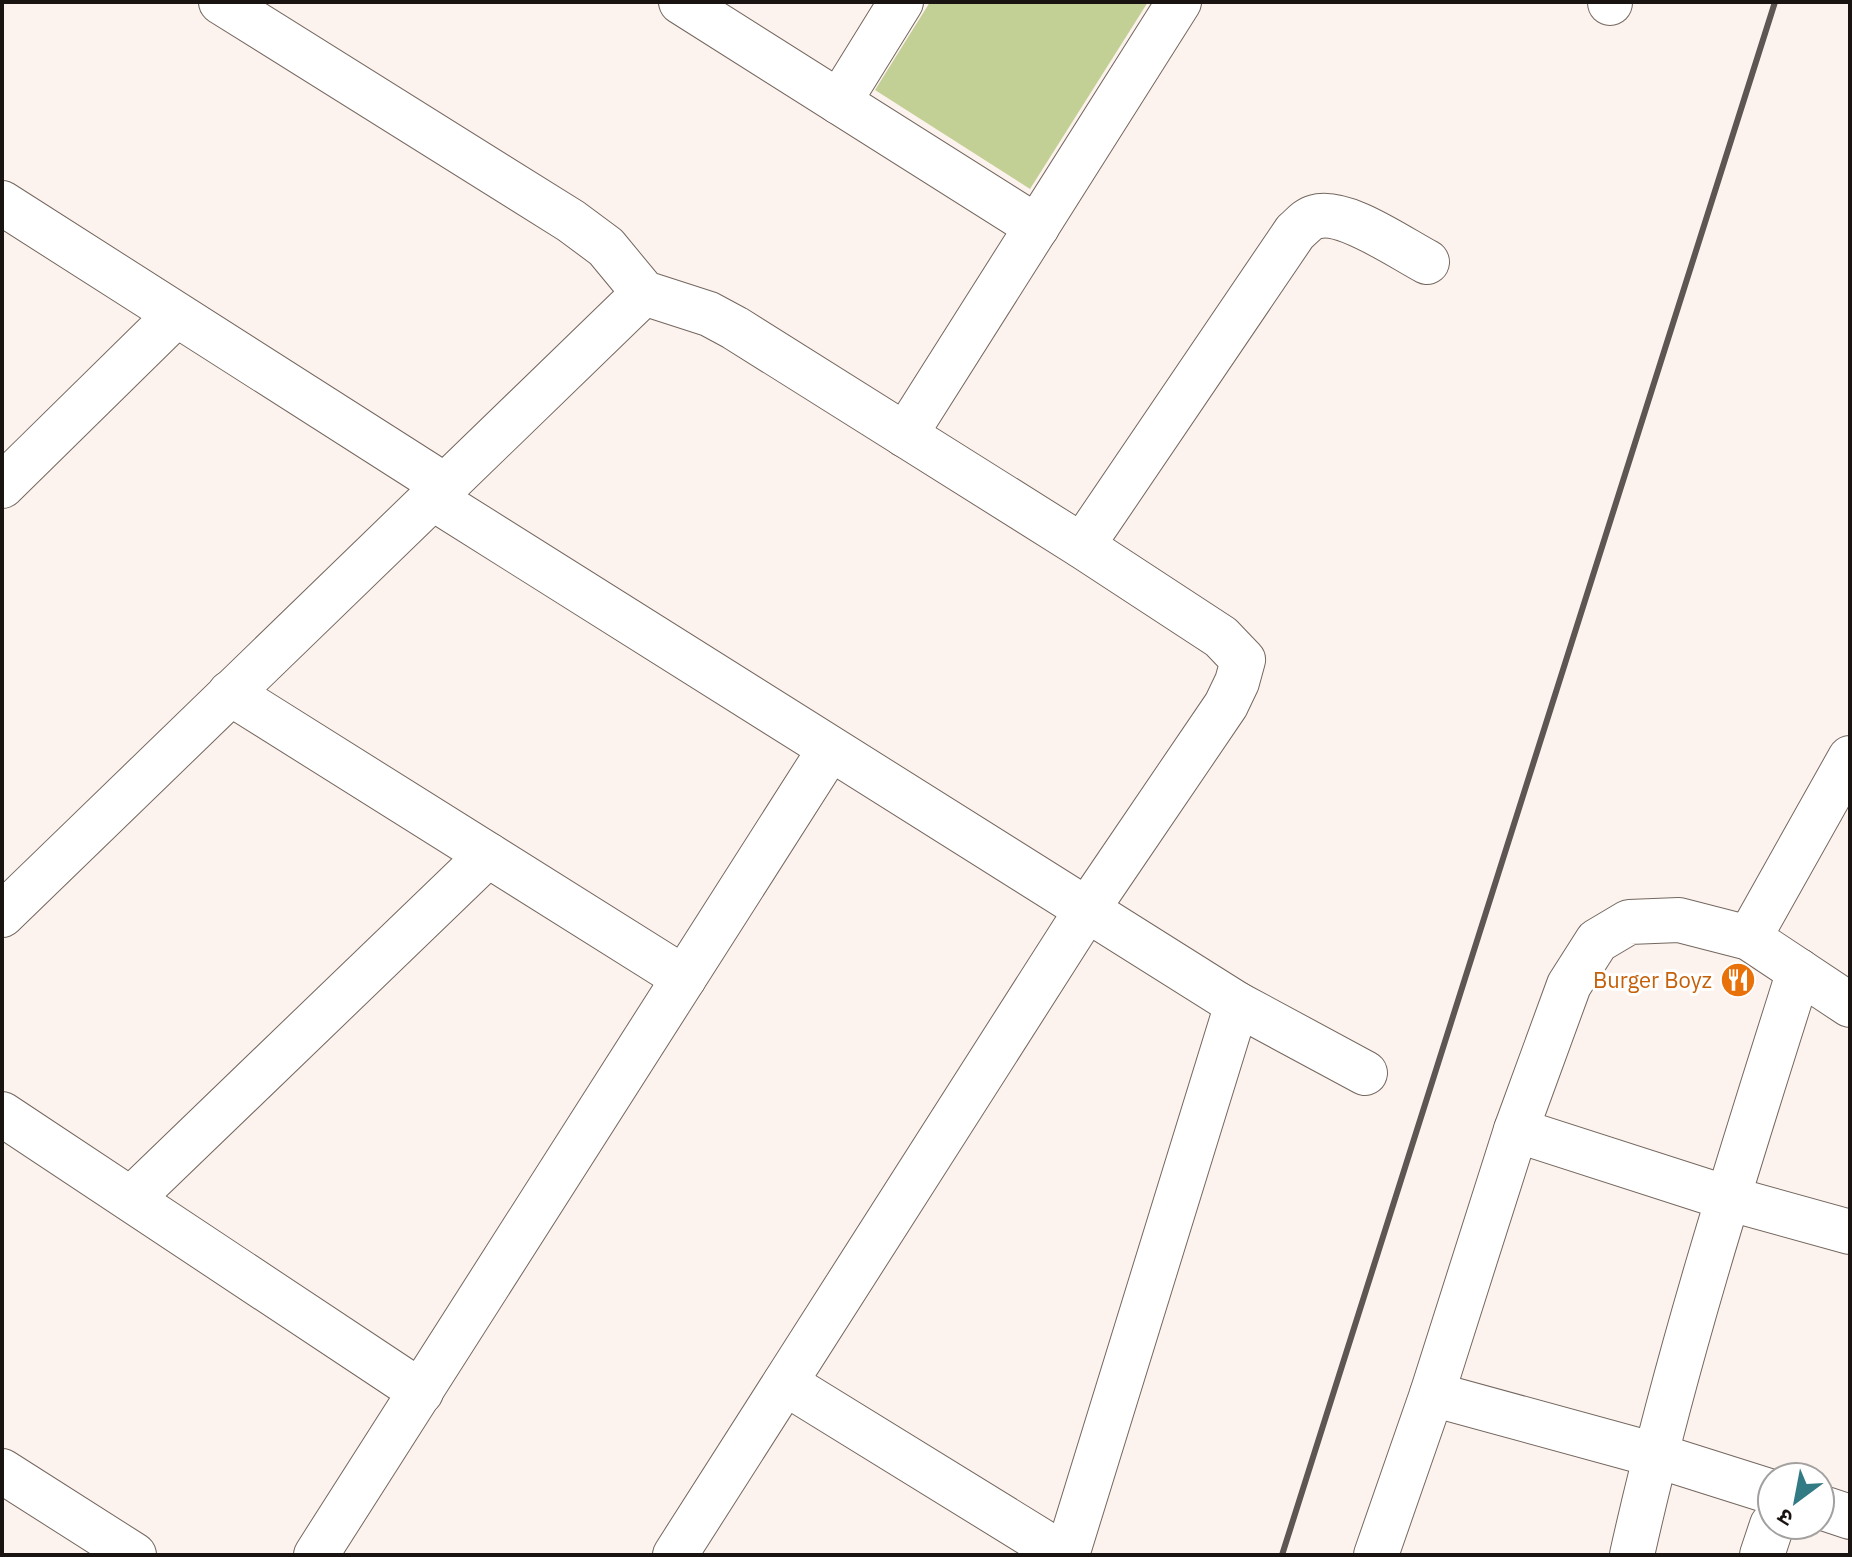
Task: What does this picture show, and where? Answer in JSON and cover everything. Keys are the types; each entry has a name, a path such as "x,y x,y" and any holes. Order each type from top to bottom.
{"street":[{"path":"221,2 571,221 606,247 644,293 709,314 735,328 1082,546 1221,637 1243,660 1226,705 1086,911 675,1555"},
{"path":"681,2 1037,227"},
{"path":"839,102 901,2"},
{"path":"905,435 1179,2"},
{"path":"2,203 830,749 1237,1004 1365,1073"},
{"path":"1082,546 1295,232 1312,217 1327,215 1344,218 1427,262"},
{"path":"2,915 644,293"},
{"path":"2,486 176,315"},
{"path":"230,693 684,978"},
{"path":"316,1555 830,749"},
{"path":"1749,938 1850,758"},
{"path":"131,1199 488,855"},
{"path":"1376,1555 1432,1394 1516,1130 1569,985 1597,941 1629,922 1679,920 1749,938 1850,1005"},
{"path":"1632,1555 1655,1455 1727,1198 1799,971"},
{"path":"785,1383 1066,1555 1237,1004"},
{"path":"2,1114 421,1392"},
{"path":"1516,1130 1727,1198 1850,1232"},
{"path":"1432,1394 1655,1455 1756,1487"},
{"path":"2,1471 73,1539 134,1555"}],"green space":[{"path":"930,2 1148,2 1030,189 875,90"}],"railway":[{"path":"1282,1555 1775,2"}],"place":[{"name":"Burger Boyz","path":"1738,980"}]}
